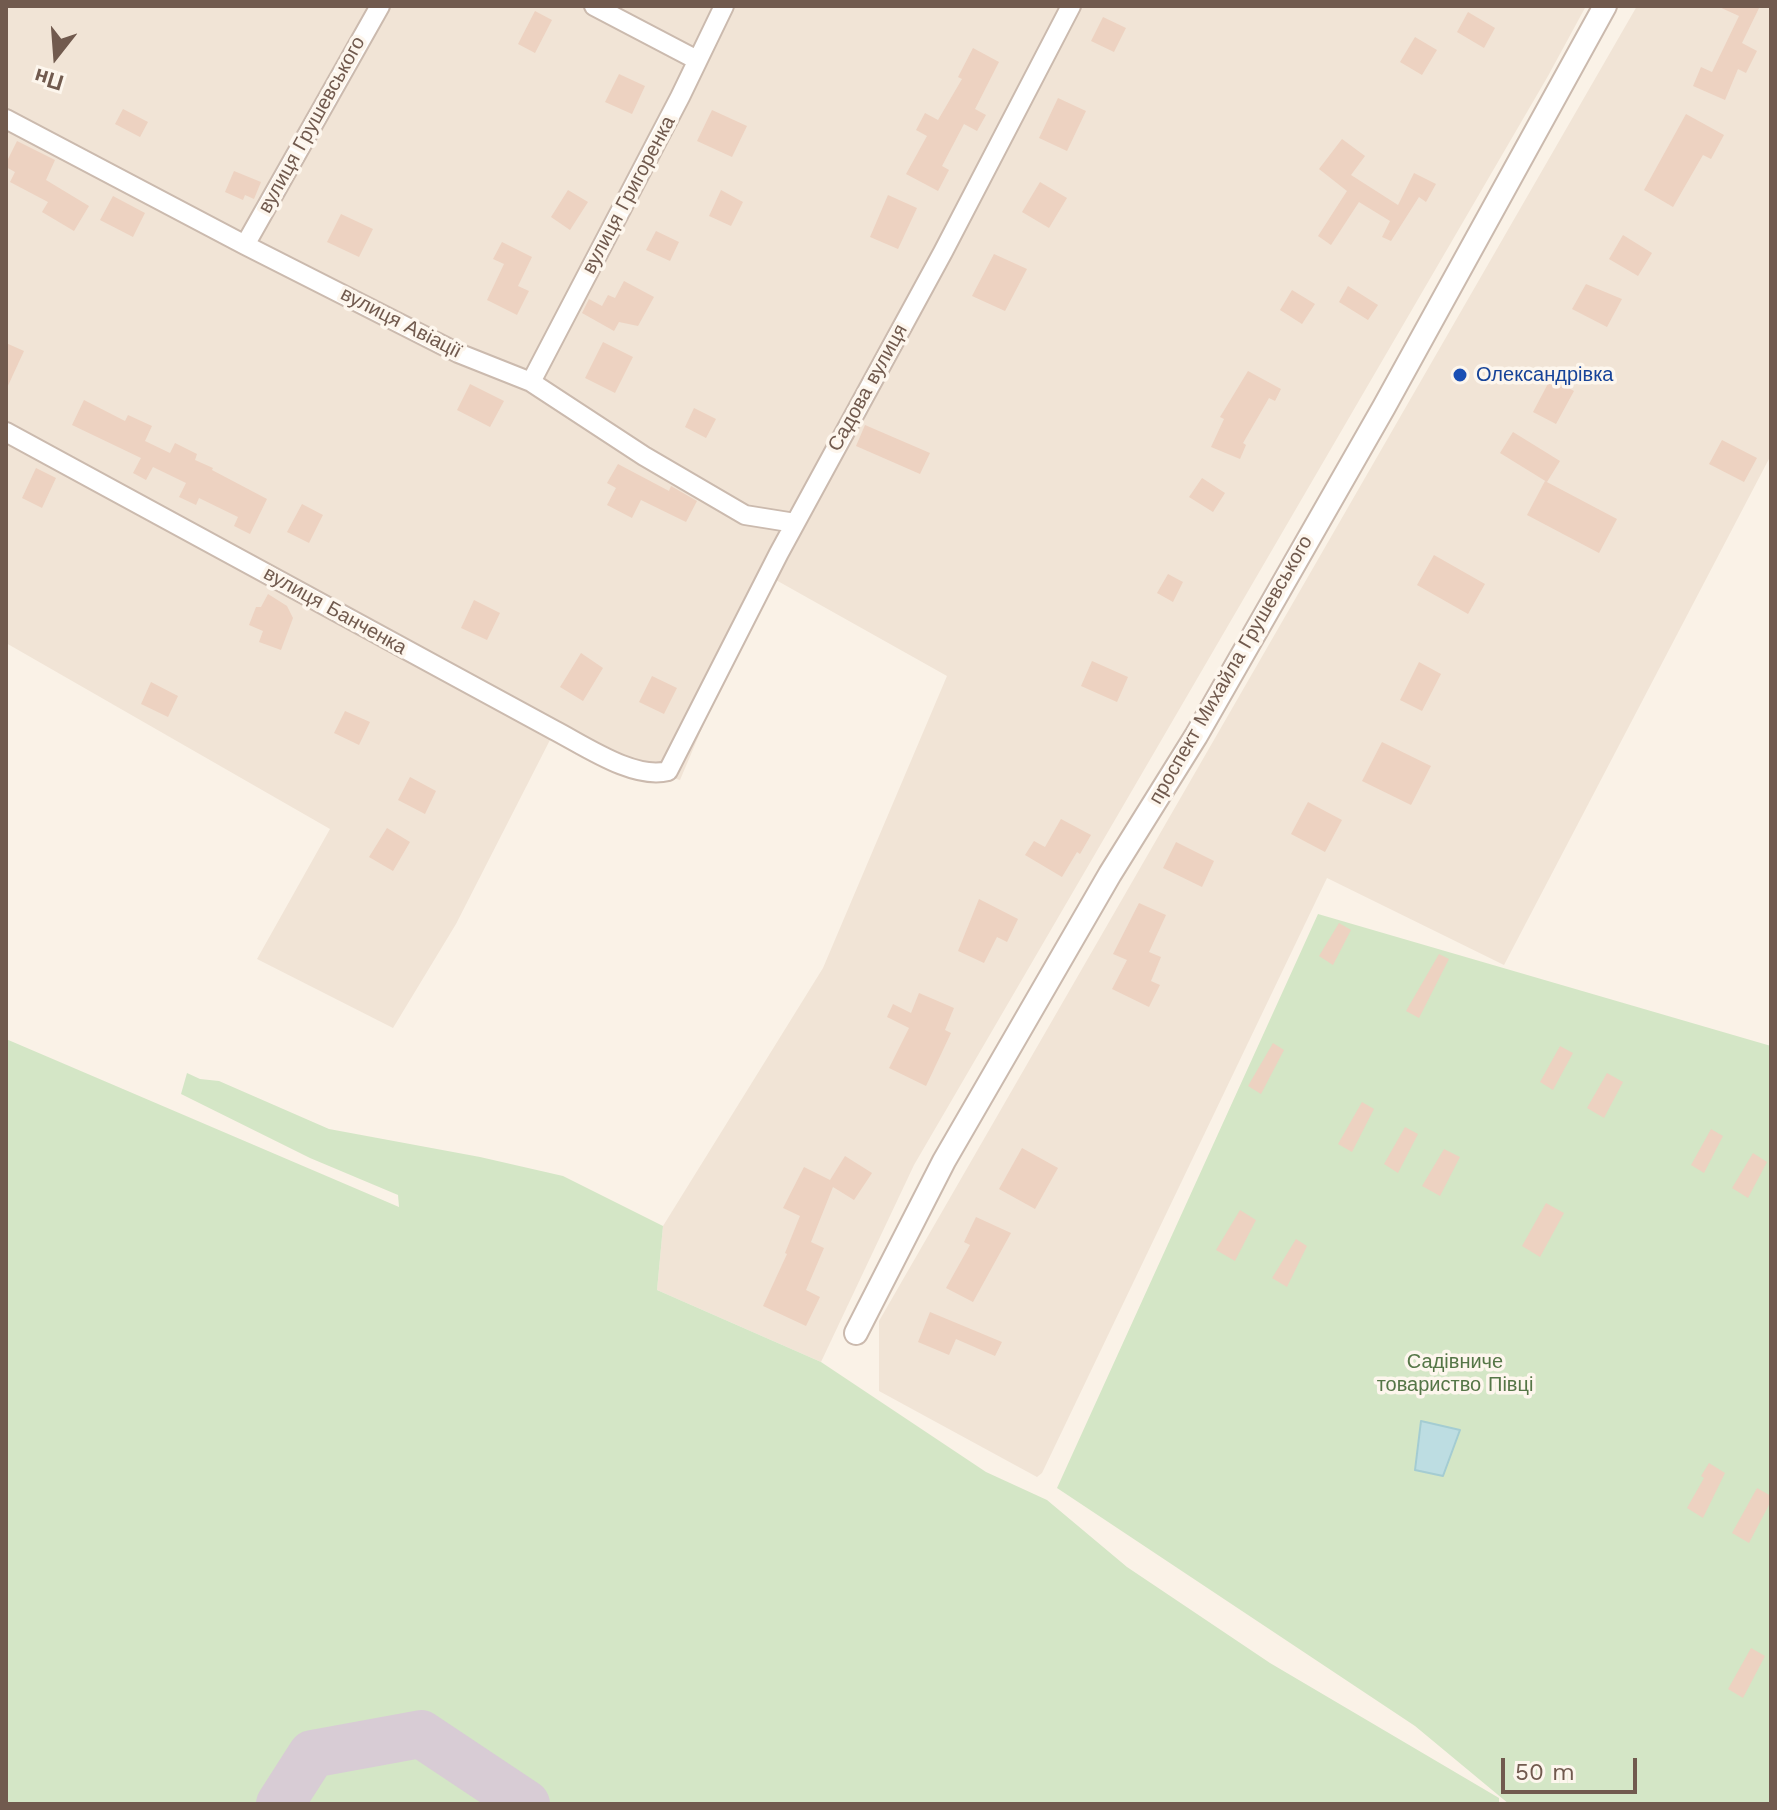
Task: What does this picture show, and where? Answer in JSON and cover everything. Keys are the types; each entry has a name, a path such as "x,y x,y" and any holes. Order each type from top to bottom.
{"street":[{"name":"вулиця Грушевського","path":"245,245 380,6"},
{"path":"594,6 697,60"},
{"name":"вулиця Григоренка","path":"531,382 673,111 724,6"},
{"name":"Садова вулиця","path":"668,771 795,523 943,252 1071,6"},
{"name":"проспект Михайла Грушевського","path":"856,1333 944,1161 1110,874 1196,736 1384,407 1605,6"},
{"name":"вулиця Авіації","path":"6,119 458,353 531,382 644,456 745,515 795,523"},
{"name":"вулиця Банченка","path":"6,432 554,730 637,771 655,775 668,771"}],"shaded area":[{"path":"6,6 1586,6 914,1165 821,1362 657,1290 663,1226 823,968 947,676 767,575 680,780 550,740 456,924 393,1028 257,959 330,829 6,643"},
{"path":"1637,6 1771,6 1771,455 1504,965 1327,878 1042,1473 1037,1477 879,1391 879,1321"}],"green space":[{"name":"Садівниче товариство Півці","path":"1318,914 1771,1046 1771,1804 1509,1804 1415,1726 1057,1488"},
{"path":"6,1039 399,1207 398,1195 310,1158 181,1094 187,1073 200,1079 219,1081 329,1129 563,1176 663,1226 657,1290 821,1362 986,1472 1047,1500 1127,1567 1270,1663 1499,1798 1499,1804 6,1804"}],"water":[{"path":"1421,1421 1460,1430 1443,1476 1415,1470"}],"building":[{"path":"1717,6 1760,6 1742,43 1757,51 1746,73 1738,69 1725,100 1693,86 1701,67 1712,72 1739,16"},
{"path":"535,11 552,20 535,53 518,44"},
{"path":"1468,12 1495,28 1484,48 1457,32"},
{"path":"1103,17 1126,28 1114,52 1091,41"},
{"path":"1415,37 1437,50 1422,75 1400,62"},
{"path":"973,48 999,62 975,109 986,115 977,131 964,124 942,166 949,170 938,191 906,174 927,136 916,130 925,113 938,120 962,79 958,77"},
{"path":"619,74 645,86 632,114 605,102"},
{"path":"1058,98 1086,111 1067,151 1039,138"},
{"path":"123,109 148,122 140,137 115,124"},
{"path":"712,110 747,126 732,157 697,141"},
{"path":"1686,114 1724,135 1711,159 1703,155 1673,207 1644,190"},
{"path":"1342,139 1365,156 1351,175 1398,205 1414,173 1436,184 1426,202 1419,197 1391,241 1382,237 1390,221 1359,202 1331,245 1318,236 1347,191 1319,169"},
{"path":"17,141 55,160 46,180 89,206 74,231 42,212 48,202 10,182 15,172 6,167 6,163"},
{"path":"234,171 261,182 254,199 245,195 243,200 225,192"},
{"path":"1040,182 1067,198 1049,228 1022,212"},
{"path":"568,190 588,202 570,230 551,217"},
{"path":"721,190 743,202 731,226 709,216"},
{"path":"888,195 917,208 898,249 870,237"},
{"path":"113,196 145,213 133,237 100,220"},
{"path":"341,214 373,229 359,257 327,242"},
{"path":"656,231 679,242 670,261 646,250"},
{"path":"1623,235 1652,253 1638,276 1609,259"},
{"path":"502,242 532,257 518,286 529,291 517,315 487,300 504,264 493,259"},
{"path":"994,254 1027,269 1005,311 972,296"},
{"path":"624,281 654,297 638,326 619,322 614,331 582,313 589,299 602,306 608,295 615,298"},
{"path":"1586,284 1622,299 1607,327 1572,309"},
{"path":"1348,286 1378,305 1368,320 1339,302"},
{"path":"1292,290 1315,304 1302,324 1280,310"},
{"path":"603,342 633,357 615,393 585,378"},
{"path":"6,343 24,351 6,390"},
{"path":"1248,371 1281,389 1275,401 1269,398 1243,443 1246,445 1240,459 1211,447 1224,419 1220,417"},
{"path":"1551,378 1574,391 1556,424 1533,412"},
{"path":"470,384 504,401 490,427 457,410"},
{"path":"84,400 125,421 128,415 152,426 145,441 170,453 175,443 197,454 195,460 267,499 250,534 234,526 238,517 199,498 196,505 179,497 186,483 153,467 146,480 133,473 141,458 72,425"},
{"path":"694,408 716,419 706,438 685,427"},
{"path":"865,425 930,453 920,474 856,446"},
{"path":"1513,432 1560,461 1547,482 1500,453"},
{"path":"1722,440 1757,458 1744,482 1709,464"},
{"path":"618,464 669,491 671,486 697,501 686,522 641,500 632,518 607,505 616,488 607,483"},
{"path":"36,468 56,478 42,508 22,498"},
{"path":"1202,478 1225,493 1213,512 1189,497"},
{"path":"1545,481 1617,519 1599,553 1527,515"},
{"path":"302,504 323,515 309,543 287,532"},
{"path":"1434,555 1485,584 1468,614 1417,585"},
{"path":"1168,574 1183,582 1173,602 1157,593"},
{"path":"268,594 287,606 293,618 281,650 259,642 263,631 249,625 256,607 261,607"},
{"path":"474,600 500,613 487,640 461,628"},
{"path":"581,653 603,668 583,701 560,687"},
{"path":"1092,661 1128,677 1117,702 1081,686"},
{"path":"1419,662 1441,674 1422,711 1400,700"},
{"path":"652,676 677,688 664,714 639,702"},
{"path":"151,682 178,696 168,717 141,704"},
{"path":"345,711 370,722 359,745 334,733"},
{"path":"1382,742 1431,766 1411,805 1362,781"},
{"path":"410,777 436,791 425,814 398,800"},
{"path":"1308,802 1342,820 1325,852 1291,834"},
{"path":"1061,819 1091,835 1062,877 1025,855 1034,841 1045,847"},
{"path":"387,828 410,842 393,871 369,857"},
{"path":"1176,842 1214,861 1202,887 1163,868"},
{"path":"979,899 1018,919 1007,942 997,937 984,963 958,951"},
{"path":"1139,903 1166,915 1149,952 1161,957 1151,981 1160,985 1149,1007 1112,989 1127,960 1113,954"},
{"path":"1339,923 1351,930 1333,965 1319,956"},
{"path":"1439,954 1449,959 1419,1018 1406,1011"},
{"path":"919,993 954,1008 945,1030 951,1033 926,1086 889,1068 909,1028 887,1017 893,1004 911,1013"},
{"path":"1273,1043 1284,1050 1261,1094 1248,1086"},
{"path":"1560,1046 1573,1053 1553,1090 1540,1082"},
{"path":"1607,1073 1623,1082 1604,1118 1587,1108"},
{"path":"1362,1102 1374,1109 1352,1152 1338,1144"},
{"path":"1405,1127 1418,1134 1398,1173 1384,1164"},
{"path":"1711,1129 1723,1136 1704,1173 1691,1165"},
{"path":"1022,1148 1058,1168 1035,1209 999,1189"},
{"path":"1444,1149 1460,1157 1440,1196 1422,1186"},
{"path":"1753,1153 1767,1162 1748,1198 1732,1188"},
{"path":"845,1156 872,1173 854,1200 833,1187 811,1242 824,1248 806,1290 820,1297 806,1326 763,1306 787,1254 800,1216 783,1208 804,1167 830,1180"},
{"path":"1546,1203 1564,1213 1540,1257 1522,1246"},
{"path":"1240,1210 1256,1220 1235,1261 1216,1250"},
{"path":"976,1217 1011,1233 973,1302 946,1288 970,1245 964,1242"},
{"path":"1296,1239 1307,1246 1287,1287 1272,1278"},
{"path":"930,1312 1002,1342 995,1356 956,1339 949,1355 918,1342"},
{"path":"1709,1463 1725,1473 1703,1518 1687,1508"},
{"path":"1757,1488 1771,1496 1771,1501 1749,1543 1732,1533"},
{"path":"1751,1648 1765,1656 1743,1698 1728,1689"}],"taxiway":[{"path":"280,1804 312,1754 421,1734 526,1804"}],"place":[{"name":"Олександрівка","path":"1460,375"}]}
